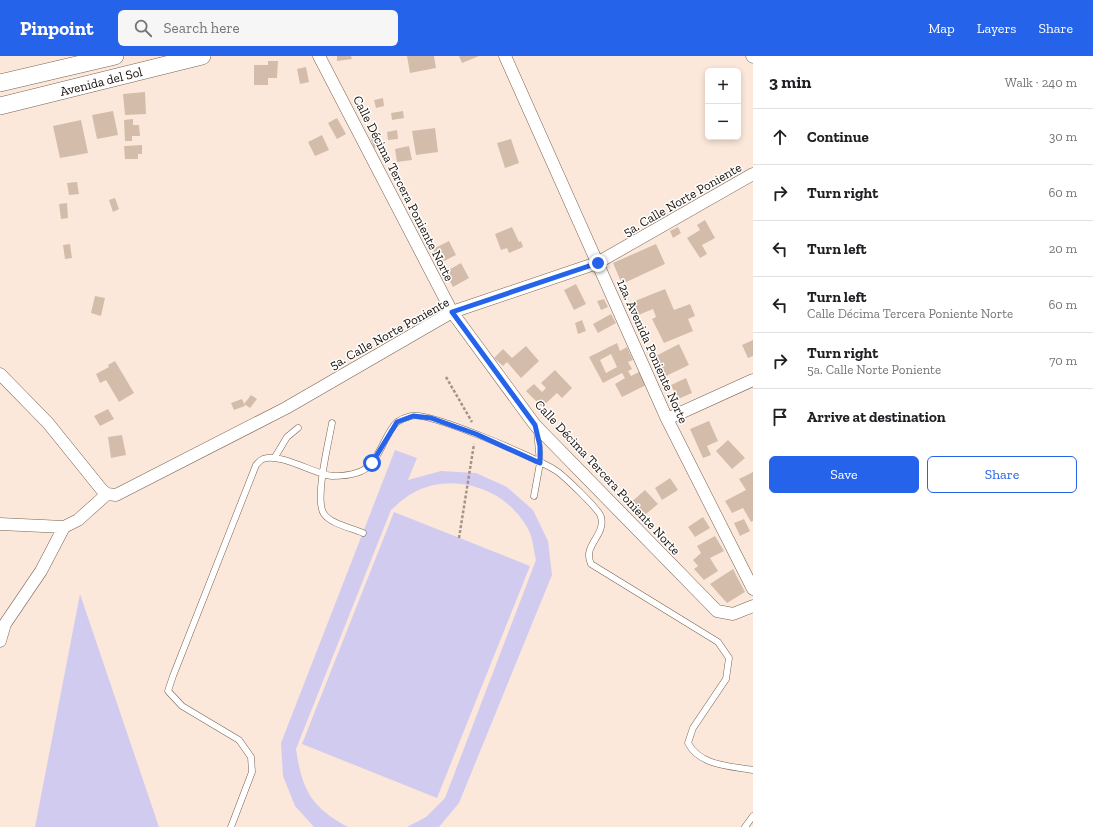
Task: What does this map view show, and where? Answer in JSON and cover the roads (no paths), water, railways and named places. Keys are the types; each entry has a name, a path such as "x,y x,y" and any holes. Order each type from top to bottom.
{"main road":[{"name":"Avenida del Sol","path":"0,83 115,56"},
{"name":"Avenida del Sol","path":"0,106 202,56"}],"street":[{"name":"Calle Décima Tercera Poniente Norte","path":"319,56 452,312 535,425 717,611 725,614 732,614 753,606"},
{"name":"12a. Avenida Poniente Norte","path":"505,56 667,419 753,589"},
{"name":"5a. Calle Norte Poniente","path":"107,494 116,496 286,408 452,312 598,263 753,174"},
{"path":"0,374 48,423 102,490 107,494 78,520 64,527 0,524"},
{"path":"667,419 753,380"},
{"path":"0,641 5,624 17,604 41,571 64,527"},
{"path":"0,614 17,604"}],"lane":[{"path":"232,827 252,772 251,757 239,740 182,706 168,691 256,465 263,459 275,458 333,476 358,473 372,463 397,422 413,416 431,418 476,434 556,470 591,503 601,516 602,528 590,548 588,557 591,564 718,642 729,658 726,679 693,728 688,743 693,752 707,761 753,770"},
{"path":"332,423 323,473 321,497 322,508 325,515 335,522 363,533"},
{"path":"534,496 540,463 540,446 535,425"},
{"path":"275,458 287,437 298,428"},
{"path":"745,827 753,816"}]}
